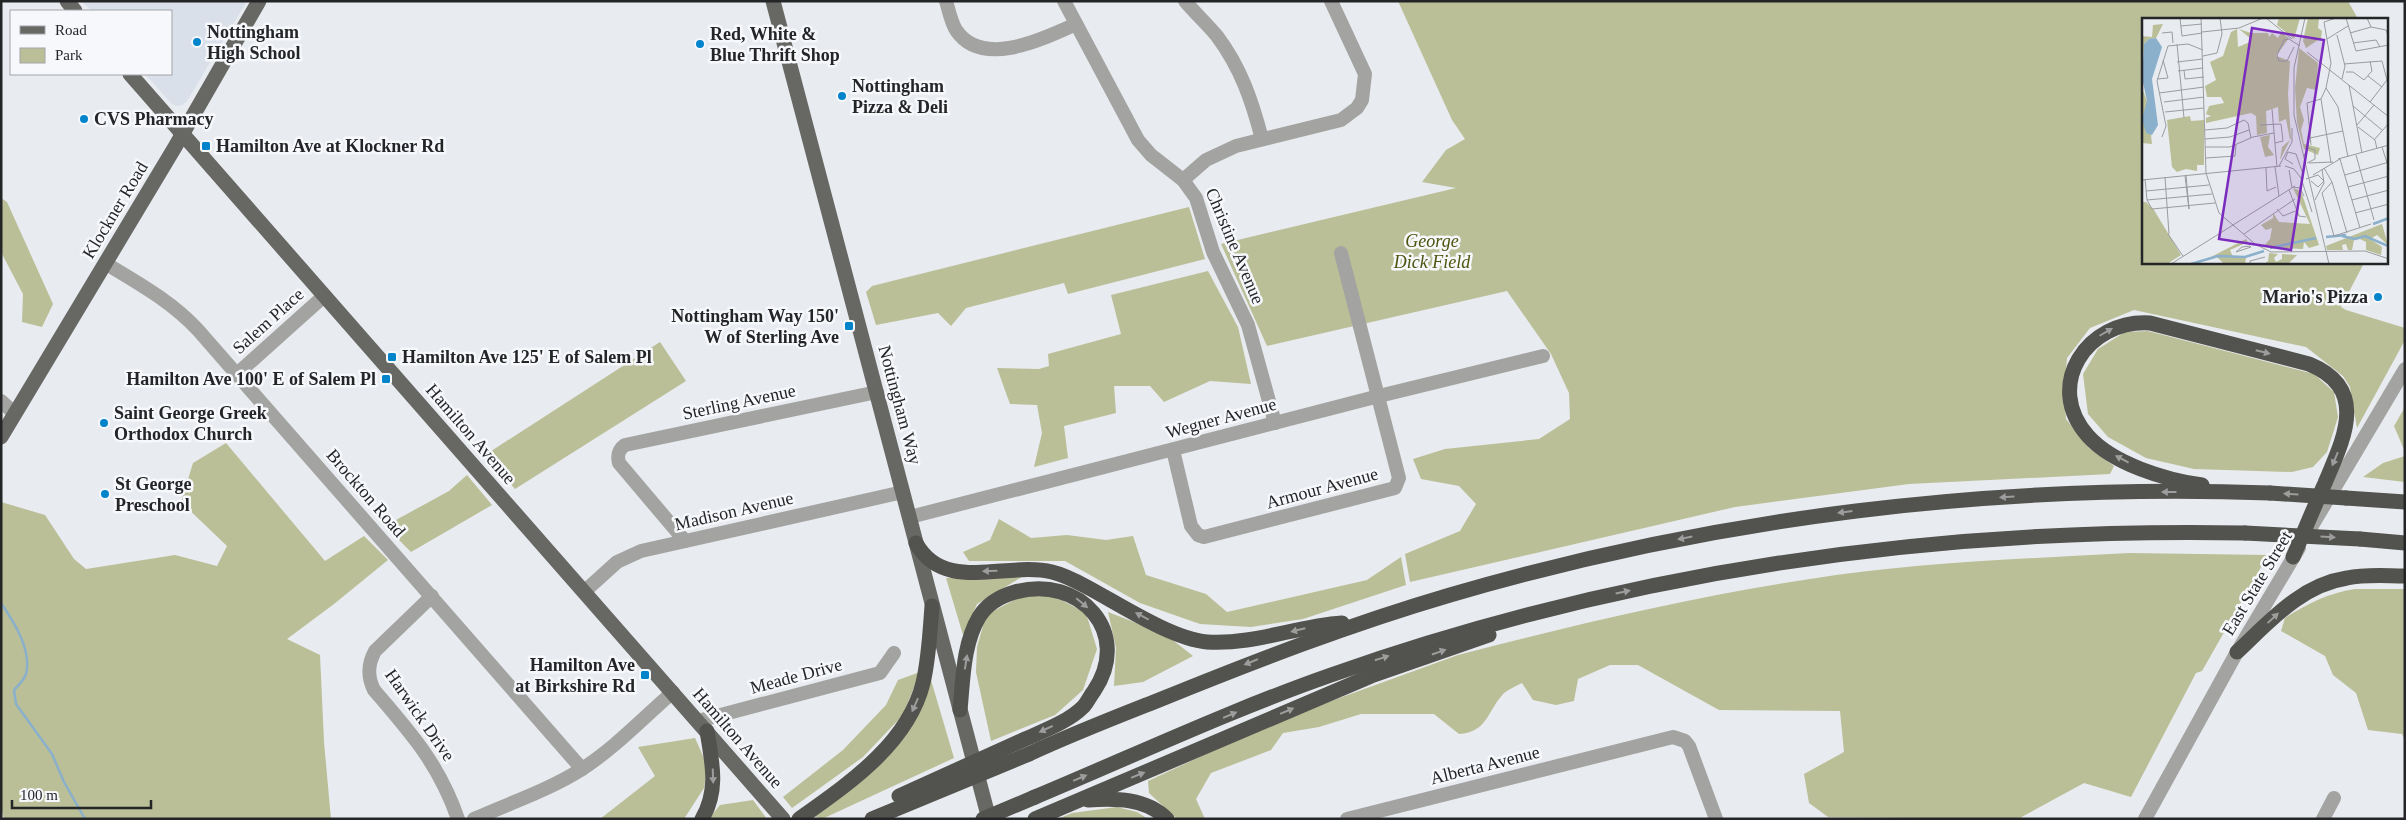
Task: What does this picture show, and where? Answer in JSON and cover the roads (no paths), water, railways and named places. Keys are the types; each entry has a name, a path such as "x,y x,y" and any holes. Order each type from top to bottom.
{"highway":[{"path":"2293,557 2345,434 2347,411 2341,390 2334,381 2326,373 2309,364 2150,323 2124,324 2100,334 2090,343 2082,353 2073,374 2072,400 2080,424 2097,444 2140,468 2164,477 2196,484 2270,493 2388,501 2405,502"},
{"path":"874,818 898,796 1261,658 1363,622 1468,590 1605,555 1704,534 1826,515 1934,502 2034,495 2136,492 2270,493"},
{"path":"983,819 1273,697 1331,675 1452,636 1597,598 1730,570 1894,547 2039,535 2159,532 2245,533 2405,543"},
{"path":"916,544 927,559 935,565 955,572 1038,570 1066,576 1173,632 1206,642 1260,640 1317,625 1363,622"},
{"path":"2238,652 2286,606 2316,587 2348,578 2405,576"},
{"path":"960,710 968,648 979,618 988,606 1006,595 1038,588 1055,589 1082,600 1096,616 1104,632 1107,652 1105,667 1097,686 1083,707 1054,725 1026,747"},
{"path":"1040,817 1371,676 1597,598"},
{"path":"799,819 827,799 890,744 912,713 923,683 932,606"},
{"path":"702,726 714,772 714,786 711,799 702,819"},
{"path":"1077,800 1106,799 1135,802 1150,807 1166,819"}],"main road":[{"name":"Klockner Road","path":"1,437 259,1"},
{"name":"Nottingham Way","path":"773,1 989,819"},
{"name":"Hamilton Avenue","path":"131,75 783,819"}],"street":[{"path":"946,1 952,22 961,37 978,48 988,50 1007,48 1047,37 1076,24"},
{"name":"Christine Avenue","path":"1064,1 1138,140 1150,155 1183,180 1196,198 1213,252 1248,325 1275,423"},
{"path":"1185,1 1215,34 1239,71 1250,97 1262,139"},
{"path":"1183,180 1198,166 1220,152 1262,139 1341,120 1351,115 1362,100 1365,74 1330,1"},
{"name":"Armour Avenue","path":"1173,450 1191,526 1198,535 1204,537 1395,488 1399,478 1341,253"},
{"name":"Brockton Road","path":"105,263 173,306 198,330 582,769"},
{"name":"Salem Place","path":"237,374 324,296"},
{"name":"Wegner Avenue","path":"910,518 1379,396 1543,356"},
{"name":"East State Street","path":"2146,819 2238,652 2405,369"},
{"name":"Sterling Avenue","path":"685,541 619,463 618,452 625,445 877,392"},
{"path":"1,401 14,413"},
{"name":"Madison Avenue","path":"585,591 606,571 628,556 685,541 903,492"},
{"name":"Harwick Drive","path":"432,596 375,651 371,658 369,675 374,690 434,764 449,793 458,819"},
{"name":"Meade Drive","path":"702,726 880,673 894,653"},
{"path":"474,819 556,783 582,769 609,750 673,692"},
{"name":"Alberta Avenue","path":"1347,819 1673,737 1685,741 1689,746 1716,819"},
{"path":"2323,819 2334,798"}],"waterway":[{"path":"1,603 21,637 26,655 26,674 14,690 16,704 52,754 64,782 85,819"}],"place":[{"name":"Nottingham High School","path":"197,42"},
{"name":"Red, White & Blue Thrift Shop","path":"700,44"},
{"name":"Nottingham Pizza & Deli","path":"842,96"},
{"name":"CVS Pharmacy","path":"84,119"},
{"name":"Hamilton Ave at Klockner Rd","path":"206,146"},
{"name":"Mario's Pizza","path":"2378,297"},
{"name":"Nottingham Way 150' W of Sterling Ave","path":"849,326"},
{"name":"Hamilton Ave 125' E of Salem Pl","path":"392,357"},
{"name":"Hamilton Ave 100' E of Salem Pl","path":"386,379"},
{"name":"Saint George Greek Orthodox Church","path":"104,423"},
{"name":"St George Preschool","path":"105,494"},
{"name":"Hamilton Ave at Birkshire Rd","path":"645,675"}],"park label":[{"name":"George Dick Field","path":"1432,251"}]}
